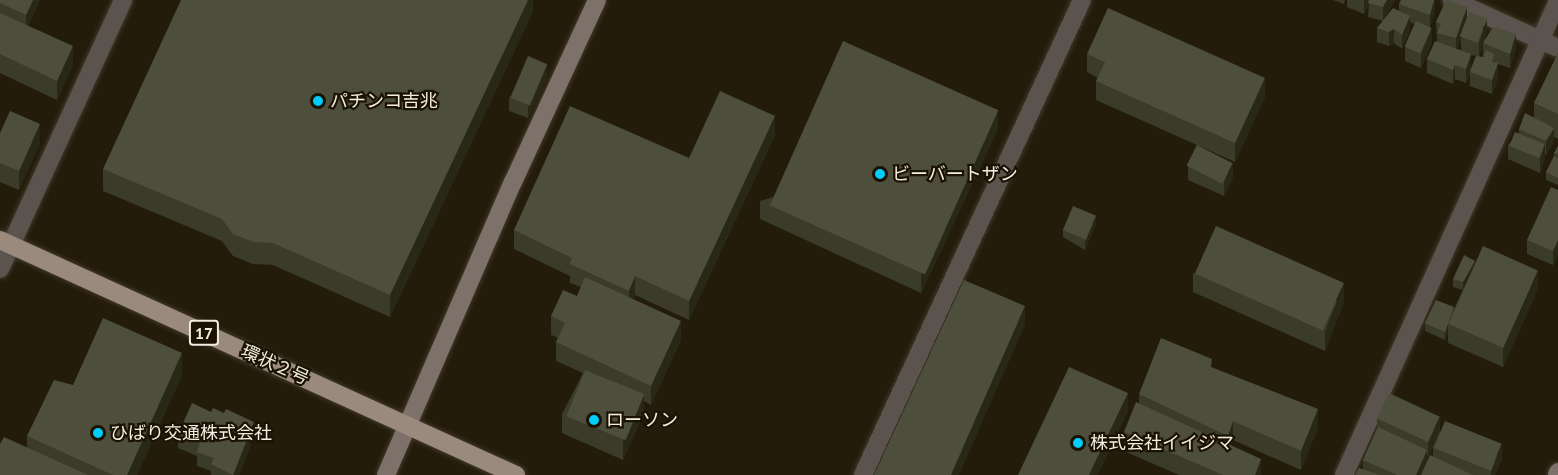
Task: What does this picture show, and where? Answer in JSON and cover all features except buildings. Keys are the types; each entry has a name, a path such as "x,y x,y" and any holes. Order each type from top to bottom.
{"main road":[{"name":"環状２号","path":"5,243 516,475"}],"street":[{"path":"0,269 5,243 123,0"},
{"path":"386,475 513,182 597,0"},
{"path":"863,475 1082,0"},
{"path":"1452,0 1558,48"},
{"path":"1344,475 1558,1"}],"place":[{"name":"パチンコ吉兆","path":"318,101"},
{"name":"ビーバートザン","path":"880,174"},
{"name":"ローソン","path":"594,420"},
{"name":"ひばり交通株式会社","path":"98,433"},
{"name":"株式会社イイジマ","path":"1078,443"}]}
